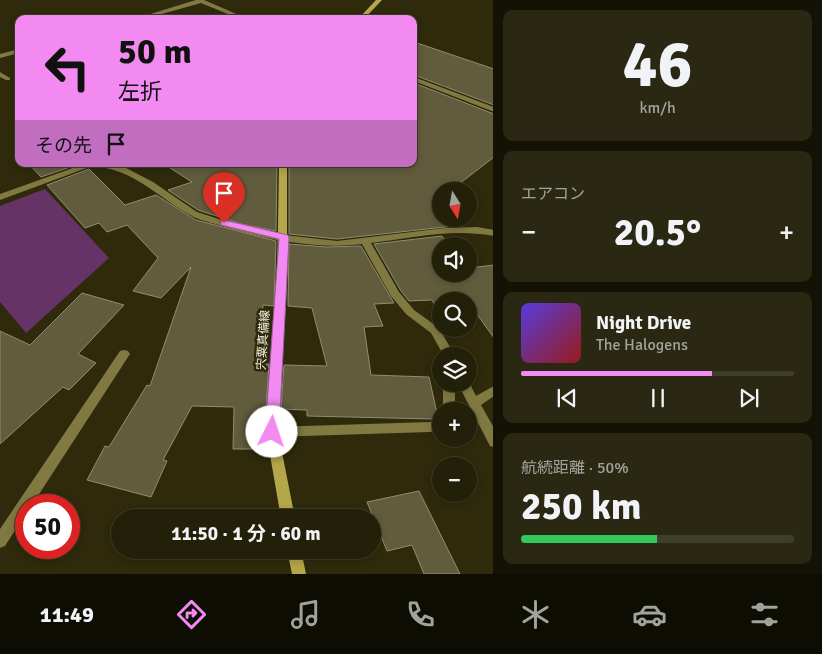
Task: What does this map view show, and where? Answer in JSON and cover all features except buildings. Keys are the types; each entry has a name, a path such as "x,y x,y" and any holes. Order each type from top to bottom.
{"main road":[{"path":"365,15 379,0"},
{"name":"宍粟真備線","path":"283,167 284,238 272,432 286,509"},
{"path":"296,559 299,574"}],"street":[{"path":"150,15 201,0 236,15"},
{"path":"0,56 15,52"},
{"path":"0,74 8,79"},
{"path":"417,81 493,110"},
{"path":"0,197 83,167"},
{"path":"115,167 150,184 194,214 240,228 284,238 337,244 445,231 477,230 493,234"},
{"path":"365,241 395,294 410,312 435,331 444,347"},
{"path":"0,540 124,354"},
{"path":"475,402 493,390"},
{"path":"477,409 493,442"},
{"path":"272,432 432,426"}],"shaded area":[{"path":"45,189 109,258 26,333 0,302 0,206"}],"route":[{"path":"224,223 284,238 272,432"}]}
